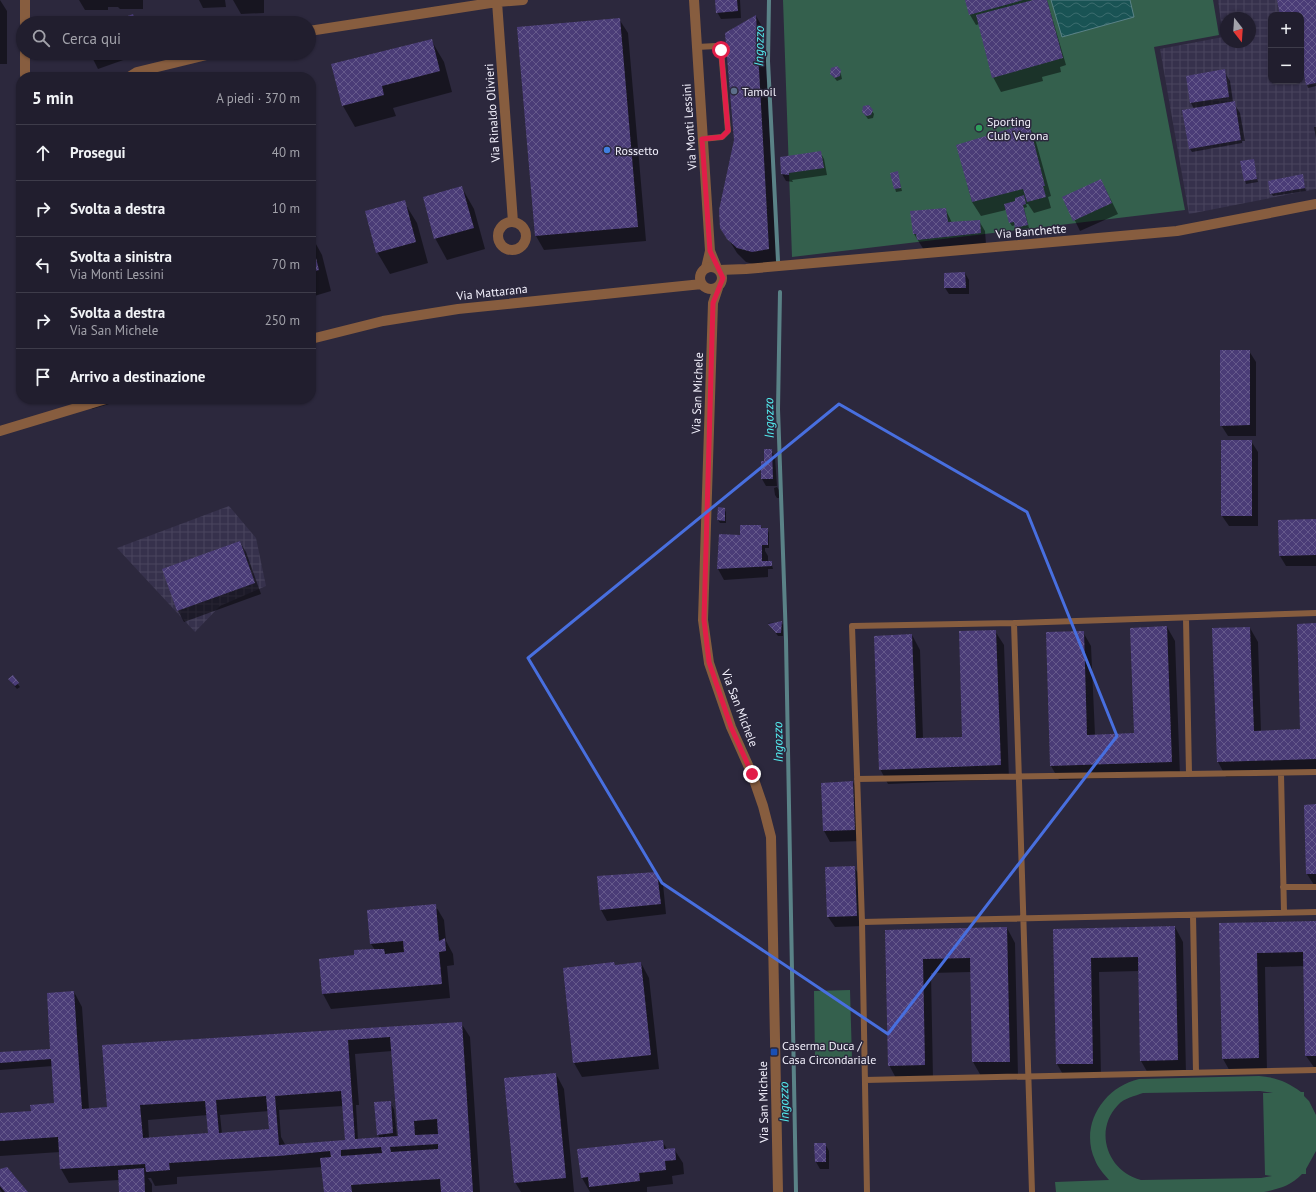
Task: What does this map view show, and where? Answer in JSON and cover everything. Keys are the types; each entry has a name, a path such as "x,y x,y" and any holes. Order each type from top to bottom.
{"street":[{"path":"25,0 25,16"},
{"path":"316,31 497,2 523,0"},
{"name":"Via Monti Lessini","path":"694,0 710,251 709,281 723,278 710,251"},
{"name":"Via Rinaldo Olivieri","path":"497,2 513,222"},
{"path":"25,60 25,72"},
{"path":"137,72 186,60"},
{"name":"Via Banchette","path":"709,281 718,269 746,269 1177,231 1316,204"},
{"name":"Via Banchette","path":"709,281 746,269"},
{"name":"Via Mattarana","path":"316,338 383,321 458,309 678,287 709,281"},
{"name":"Via San Michele","path":"709,281 713,303 704,620 709,662 731,727 752,774 763,806 771,837 778,1192"},
{"path":"0,431 89,404"}],"lane":[{"path":"697,47 716,46 721,50 728,131 722,137 702,139"},
{"path":"867,1192 862,922 852,626 1014,623 1316,613"},
{"path":"1186,618 1188,774"},
{"path":"1014,623 1032,1192"},
{"path":"858,779 1281,774 1316,772"},
{"path":"1281,774 1284,912"},
{"path":"1284,887 1316,887"},
{"path":"862,922 1316,912"},
{"path":"1193,915 1196,1072"},
{"path":"865,1080 1316,1070"}],"highlighted area":[{"path":"839,404 1027,512 1117,736 888,1034 662,883 528,658"}],"shaded area":[{"name":"Sporting Club Verona","path":"783,0 1213,0 1219,35 1154,47 1185,210 792,257"},
{"path":"1218,0 1316,0 1316,189 1189,214 1160,49 1220,38 1220,48 1256,48 1256,12 1220,12 1220,15"},
{"path":"229,506 256,538 266,586 220,606 195,632 117,548"},
{"path":"850,990 852,1059 815,1060 814,991"},
{"path":"1259,1076 1281,1081 1291,1085 1301,1092 1304,1092 1304,1096 1309,1101 1316,1115 1316,1151 1306,1169 1306,1174 1302,1174 1284,1186 1264,1192 1056,1192 1055,1182 1109,1180 1098,1166 1091,1147 1090,1134 1093,1121 1098,1109 1105,1099 1126,1083 1139,1079","holes":["1260,1091 1273,1093 1263,1093 1265,1175 1272,1176 1261,1178 1141,1180 1130,1176 1120,1169 1113,1160 1108,1149 1106,1127 1110,1115 1120,1103 1133,1096 1143,1093"]}],"water":[{"path":"1051,0 1130,0 1134,17 1062,37"}],"building":[{"path":"715,0 737,0 738,11 716,13"},
{"path":"965,0 1023,0 969,15"},
{"path":"1033,0 1047,0 1063,58 992,78 976,15"},
{"path":"1277,0 1316,0 1316,83 1306,85 1304,75 1304,12 1279,12"},
{"path":"756,15 769,249 752,252 737,248 727,239 720,228 719,210 734,140 725,33"},
{"path":"620,18 638,227 535,236 517,27"},
{"path":"432,39 440,71 382,86 384,95 342,106 331,64"},
{"path":"837,66 841,70 840,76 835,78 830,74 831,68"},
{"path":"1225,69 1229,97 1190,103 1186,76"},
{"path":"1235,101 1241,140 1189,149 1182,110"},
{"path":"869,105 873,110 871,115 866,116 862,112 863,106"},
{"path":"1029,123 1045,186 1043,186 1046,197 1027,202 1023,189 972,202 956,145"},
{"path":"821,151 824,168 789,173 789,175 781,174 780,157"},
{"path":"1254,159 1257,179 1244,181 1240,161"},
{"path":"898,171 901,188 894,189 890,173"},
{"path":"1303,174 1305,188 1270,194 1268,181"},
{"path":"1101,179 1112,203 1073,221 1062,197"},
{"path":"462,186 474,228 434,239 423,197"},
{"path":"1024,195 1026,204 1023,205 1028,225 1015,228 1014,222 1009,223 1004,204 1015,201 1015,198"},
{"path":"405,200 416,242 376,253 365,211"},
{"path":"946,208 948,222 980,220 981,233 917,240 916,234 913,234 910,211"},
{"path":"316,258 319,270 316,271"},
{"path":"965,272 966,288 944,288 944,273"},
{"path":"1220,350 1250,350 1250,425 1220,426"},
{"path":"1221,440 1252,440 1252,516 1221,516"},
{"path":"764,449 772,449 773,479 761,479 761,461 764,461"},
{"path":"718,507 725,508 725,521 717,520"},
{"path":"1316,519 1316,555 1279,556 1278,520"},
{"path":"740,525 761,525 761,528 768,528 768,545 762,545 762,561 772,561 772,566 717,569 719,534 740,535"},
{"path":"240,541 255,583 177,611 162,569"},
{"path":"782,621 781,633 776,633 768,624"},
{"path":"1316,623 1316,759 1217,762 1212,628 1250,627 1254,731 1300,729 1297,624"},
{"path":"1167,626 1172,762 1050,766 1046,632 1084,631 1087,735 1134,733 1130,628"},
{"path":"996,630 1001,765 879,770 874,636 912,634 916,738 962,737 959,631"},
{"path":"13,675 19,683 15,686 8,679"},
{"path":"853,781 855,830 823,831 821,783"},
{"path":"1316,804 1316,874 1306,874 1304,805"},
{"path":"855,866 857,916 827,917 825,867"},
{"path":"657,872 661,904 600,910 597,876"},
{"path":"436,904 439,941 445,938 446,951 439,952 442,984 322,994 319,959 354,955 354,950 384,949 385,954 404,952 403,941 370,944 367,910"},
{"path":"1316,921 1316,1056 1305,1056 1303,952 1257,953 1259,1058 1222,1059 1219,923"},
{"path":"1175,926 1178,1060 1140,1061 1138,957 1091,958 1093,1064 1056,1064 1053,929"},
{"path":"1007,927 1010,1062 972,1062 970,958 923,959 925,1065 888,1066 885,930"},
{"path":"614,962 615,965 641,962 651,1055 573,1063 563,968"},
{"path":"74,991 82,1109 107,1107 102,1045 462,1022 473,1192 441,1192 440,1179 351,1185 352,1192 324,1192 320,1158 331,1157 330,1151 169,1163 170,1170 146,1172 145,1164 60,1169 58,1137 0,1141 0,1113 31,1111 30,1105 54,1103 51,1059 0,1063 0,1052 50,1049 47,993","holes":["390,1037 398,1136 355,1139 348,1040","341,1091 345,1140 279,1145 275,1096","266,1096 269,1129 219,1133 216,1100","205,1101 208,1133 143,1138 140,1105","437,1119 438,1134 415,1135 414,1121","438,1144 438,1149 391,1152 390,1147","381,1147 382,1153 341,1156 341,1150"]},
{"path":"556,1073 566,1178 514,1183 504,1078"},
{"path":"391,1101 393,1133 377,1135 374,1102"},
{"path":"663,1140 664,1149 675,1148 676,1160 665,1161 666,1170 639,1173 640,1181 589,1187 588,1177 581,1178 577,1149"},
{"path":"814,1143 826,1143 826,1162 815,1162"},
{"path":"7,1167 28,1192 5,1192 0,1186 0,1169"},
{"path":"144,1168 145,1192 119,1192 118,1170"}],"waterway":[{"name":"Ingozzo","path":"769,0 768,61 778,261"},
{"name":"Ingozzo","path":"780,292 778,409 786,640 796,1192"}],"place":[{"name":"Tamoil","path":"734,91"},
{"name":"Sporting Club Verona","path":"979,128"},
{"name":"Rossetto","path":"607,150"},
{"name":"Caserma Duca / Casa Circondariale","path":"774,1052"}],"route":[{"path":"721,50 728,131 726,135 722,137 702,139 710,251 723,278 713,303 704,620 709,662 731,727 752,774"}]}
